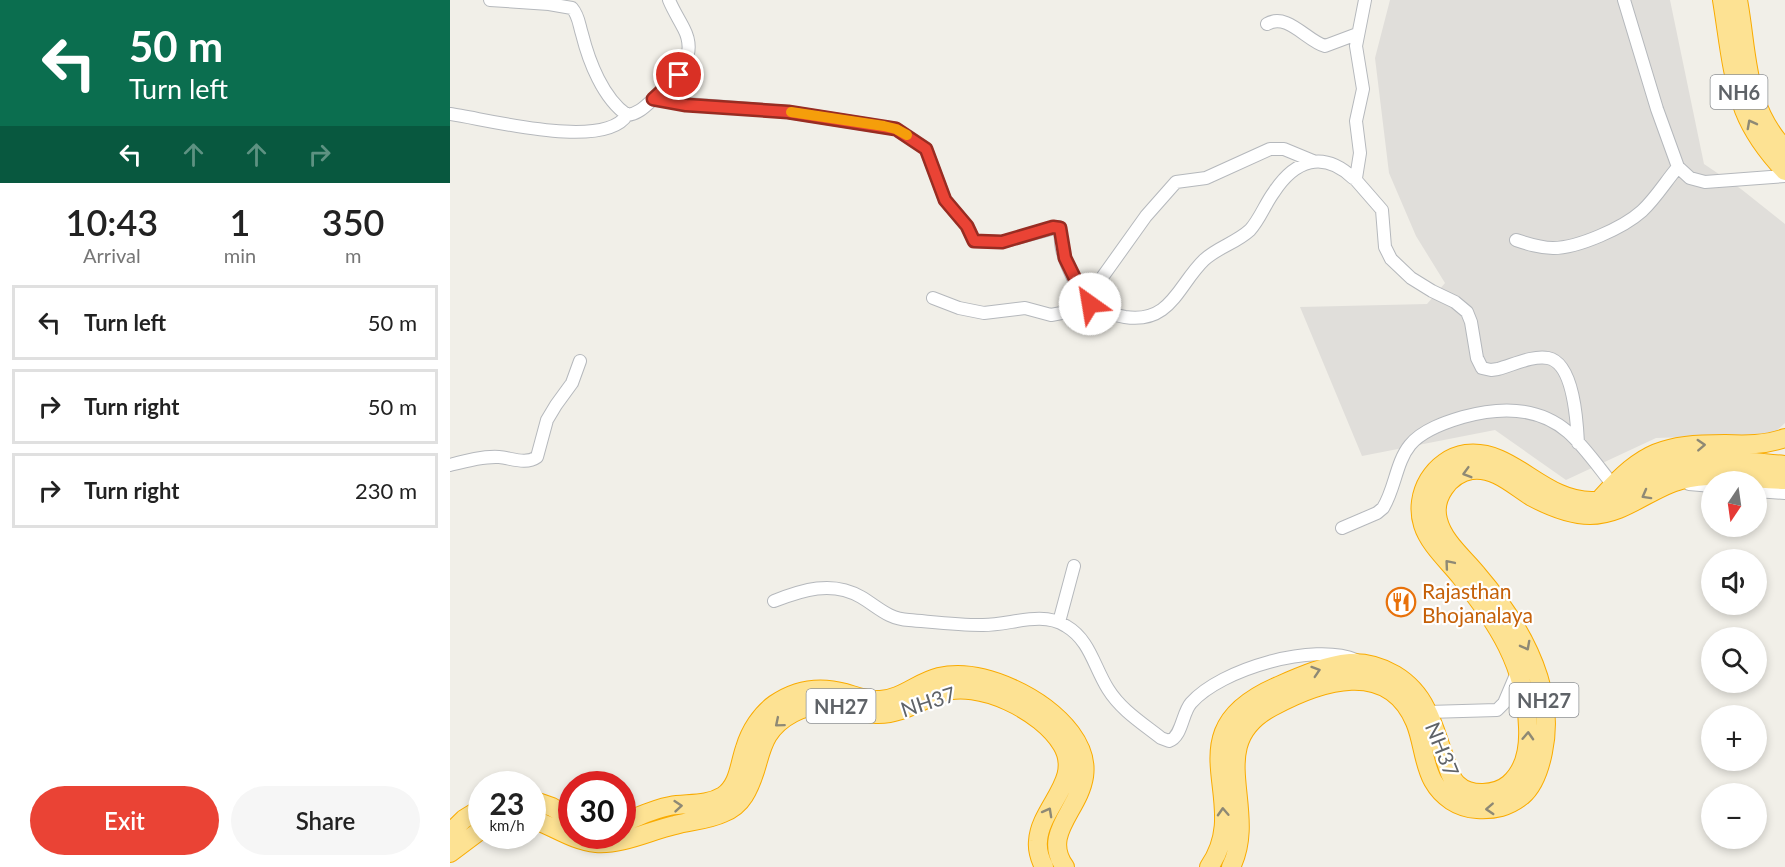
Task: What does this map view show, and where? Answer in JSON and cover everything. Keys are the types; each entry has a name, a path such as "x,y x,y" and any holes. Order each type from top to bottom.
{"highway":[{"name":"NH6","path":"1722,0 1727,36 1744,110 1768,152 1785,173"},
{"name":"NH6","path":"1738,0 1746,69 1760,112 1774,137 1785,149"},
{"path":"1599,500 1627,470 1654,453 1702,444 1757,444 1785,438"},
{"name":"NH37","path":"1231,867 1236,857 1240,836 1235,752 1239,738 1249,722 1275,705 1320,687 1344,681 1362,680 1377,683 1393,691 1405,703 1420,735 1433,783 1449,800 1472,809 1497,809 1525,794 1534,780 1540,766 1545,740 1546,717 1539,676 1529,651 1442,555 1423,526 1420,501 1435,471 1456,457 1478,454 1502,460 1561,495 1574,499 1599,500 1617,494 1667,467 1682,462 1722,461 1785,465"},
{"name":"NH37","path":"1209,867 1218,854 1223,839 1220,748 1226,725 1247,702 1294,679 1324,668 1347,663 1365,663 1383,668 1400,677 1413,690 1428,712 1444,757 1457,784 1478,792 1498,791 1510,783 1521,770 1527,753 1529,734 1523,682 1502,620 1442,530 1437,510 1444,488 1451,480 1471,470 1490,472 1549,506 1588,516 1618,509 1672,483 1698,477 1785,480"},
{"name":"NH37","path":"636,818 669,806 711,802 724,795 734,785 749,736 759,720 774,705 790,696 809,689 824,689 879,700 898,696 937,678 972,676 1011,688 1052,713 1070,731 1079,746 1084,758 1086,773 1083,787 1059,832 1057,845 1058,855 1065,867"},
{"name":"NH37","path":"546,825 578,839 593,843 606,843 721,814 733,808 743,798 768,733 791,714 805,708 836,705 876,714 893,712 906,709 941,692 972,689 1014,704 1054,733 1063,746 1067,759 1064,786 1045,815 1037,842 1044,867"},
{"path":"450,833 468,817"},
{"path":"450,853 468,840"}],"street":[{"path":"490,0 572,8 577,15 589,57 599,80 627,115"},
{"path":"450,114 533,128 591,132 616,126 627,115 636,114 679,75 688,57 686,30 669,0"},
{"path":"1355,179 1360,153 1356,121 1363,89 1356,46 1365,0"},
{"path":"1624,0 1657,109 1678,167 1690,178 1705,182 1785,173"},
{"path":"1267,24 1275,21 1287,24 1325,46 1357,34"},
{"path":"653,99 705,106 788,112 896,129 926,149 945,200 967,226 974,241 1002,242 1053,227 1060,228 1065,258 1090,304 1116,315 1132,318 1154,315 1175,299 1203,261 1213,253 1232,244 1250,229 1275,189 1287,176 1301,165 1313,161"},
{"path":"933,298 959,308 984,313 1025,308 1051,315 1090,304 1146,216 1176,182 1206,178 1270,149 1284,149 1313,161 1339,168 1355,179 1382,210 1385,247 1391,259 1411,278 1455,302 1467,312 1477,358 1482,368 1498,369 1547,357 1558,364 1564,373 1576,406 1578,443"},
{"path":"1516,240 1534,246 1564,247 1611,230 1642,211 1678,167"},
{"path":"450,465 489,458 530,461 537,457 547,420 572,383 580,361"},
{"path":"1342,528 1377,513 1383,508 1411,444 1433,429 1458,418 1496,410 1532,414 1561,426 1613,485"},
{"path":"1672,483 1701,485"},
{"path":"1767,492 1785,493"},
{"path":"1059,622 1074,566"},
{"path":"774,601 810,588 826,588 852,593 882,613 902,620 980,625 1038,619 1059,622 1071,629 1085,644 1108,690 1119,703 1161,738 1168,741 1177,735 1185,711 1200,694 1252,667 1285,658 1323,654 1347,656 1365,663"},
{"path":"1428,712 1497,710 1504,703 1518,669"}],"shaded area":[{"path":"1390,0 1670,0 1704,164 1741,189 1785,224 1785,423 1773,434 1656,438 1566,480 1495,430 1362,456 1300,307 1427,304 1445,283 1416,236 1389,173 1375,58"}],"slow traffic":[{"path":"791,112 884,126 907,135"}],"place":[{"name":"Rajasthan Bhojanalaya","path":"1401,602"}],"route":[{"path":"679,75 653,99 686,105 788,112 896,129 926,149 945,200 967,226 974,241 998,243 1022,238 1053,227 1060,228 1062,252 1072,275 1090,304"}]}
